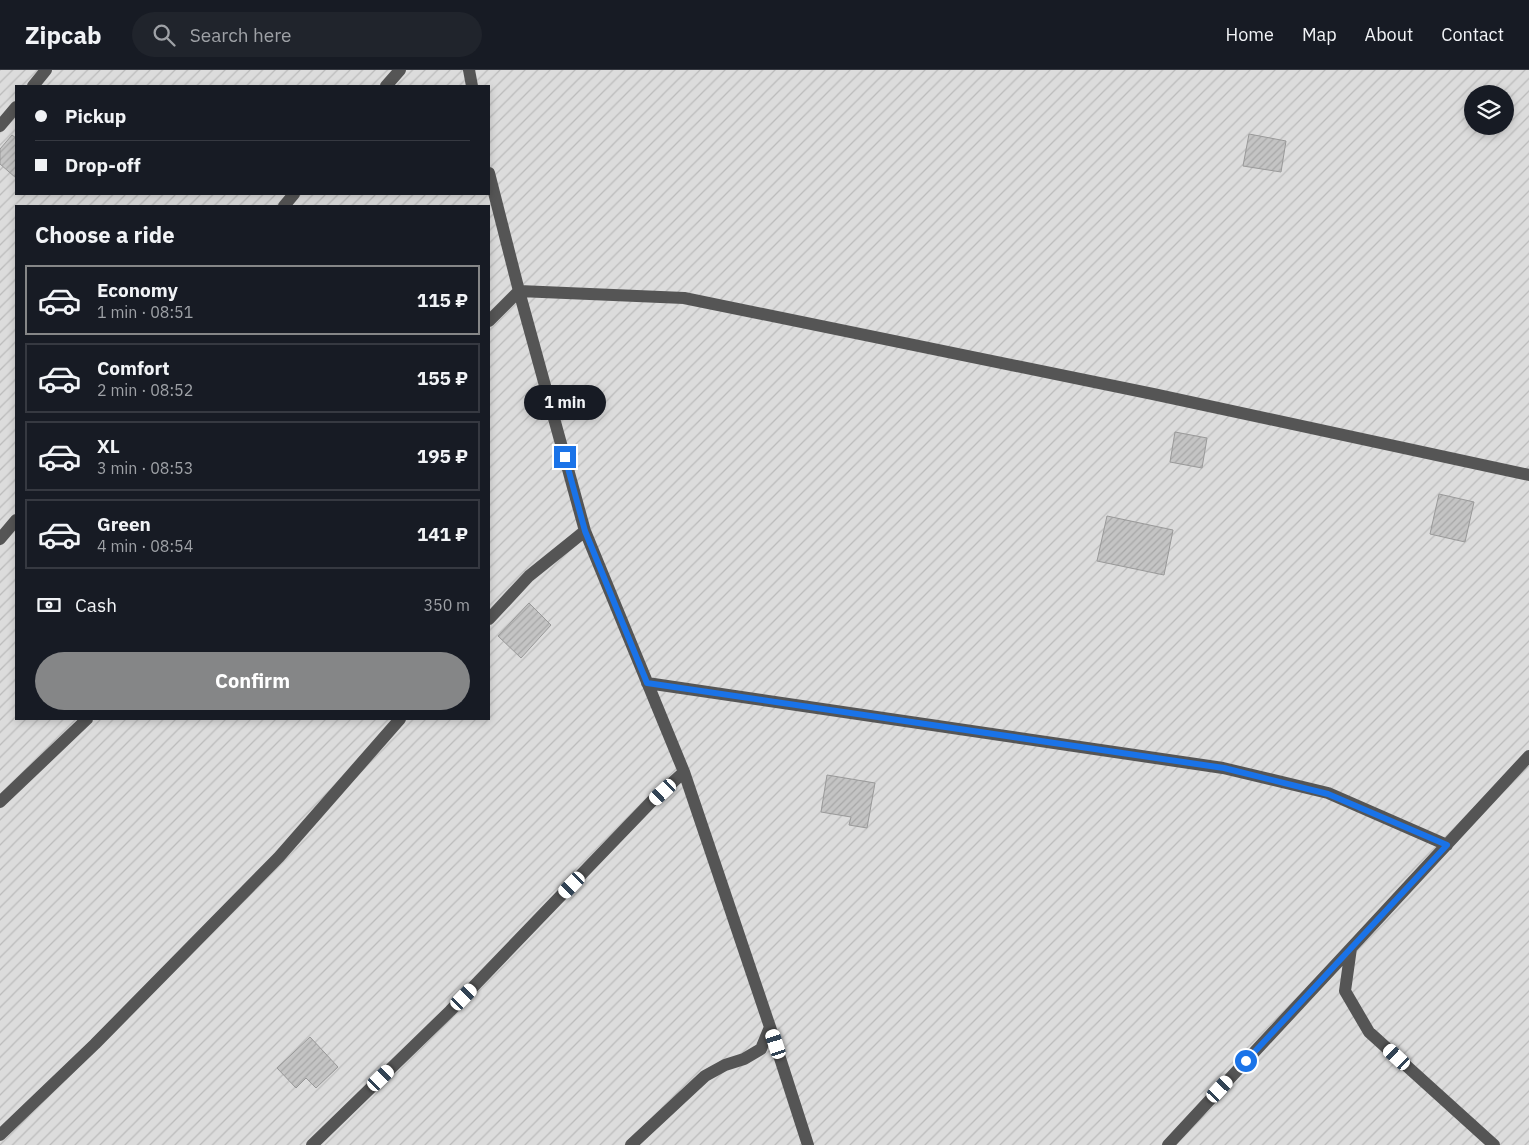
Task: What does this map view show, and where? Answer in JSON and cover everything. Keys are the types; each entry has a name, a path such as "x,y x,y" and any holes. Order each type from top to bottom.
{"lane":[{"path":"34,85 46,70"},
{"path":"387,85 400,70"},
{"path":"469,70 472,85"},
{"path":"0,126 15,108"},
{"path":"490,177 519,291 585,531 684,772 808,1145"},
{"path":"285,205 293,195"},
{"path":"490,320 519,291 684,298 1152,394 1529,475"},
{"path":"0,539 15,521"},
{"path":"490,618 529,576 585,531"},
{"path":"647,683 1224,768 1328,794 1447,845"},
{"path":"0,802 87,720"},
{"path":"0,1135 95,1044 279,857 399,720"},
{"path":"1168,1145 1529,756"},
{"path":"312,1145 450,1011 652,801 684,772"},
{"path":"1351,948 1345,991 1369,1032 1494,1145"},
{"path":"631,1145 705,1076 725,1065 744,1059 761,1049 770,1027"}],"shaded area":[{"path":"0,70 1529,70 1529,1145 0,1145"}],"building":[{"path":"1249,134 1286,141 1281,172 1243,166"},
{"path":"12,135 15,137 15,177 0,164 0,149"},
{"path":"1175,432 1207,438 1202,468 1170,462"},
{"path":"1439,494 1474,502 1465,542 1430,534"},
{"path":"1107,516 1173,530 1164,575 1097,561"},
{"path":"529,603 551,625 521,658 498,636"},
{"path":"827,775 875,783 867,828 849,825 851,817 821,812"},
{"path":"310,1037 338,1067 316,1088 306,1078 296,1088 277,1068"}],"route":[{"path":"565,457 585,531 647,683 1224,768 1328,794 1447,845 1246,1061"}]}
